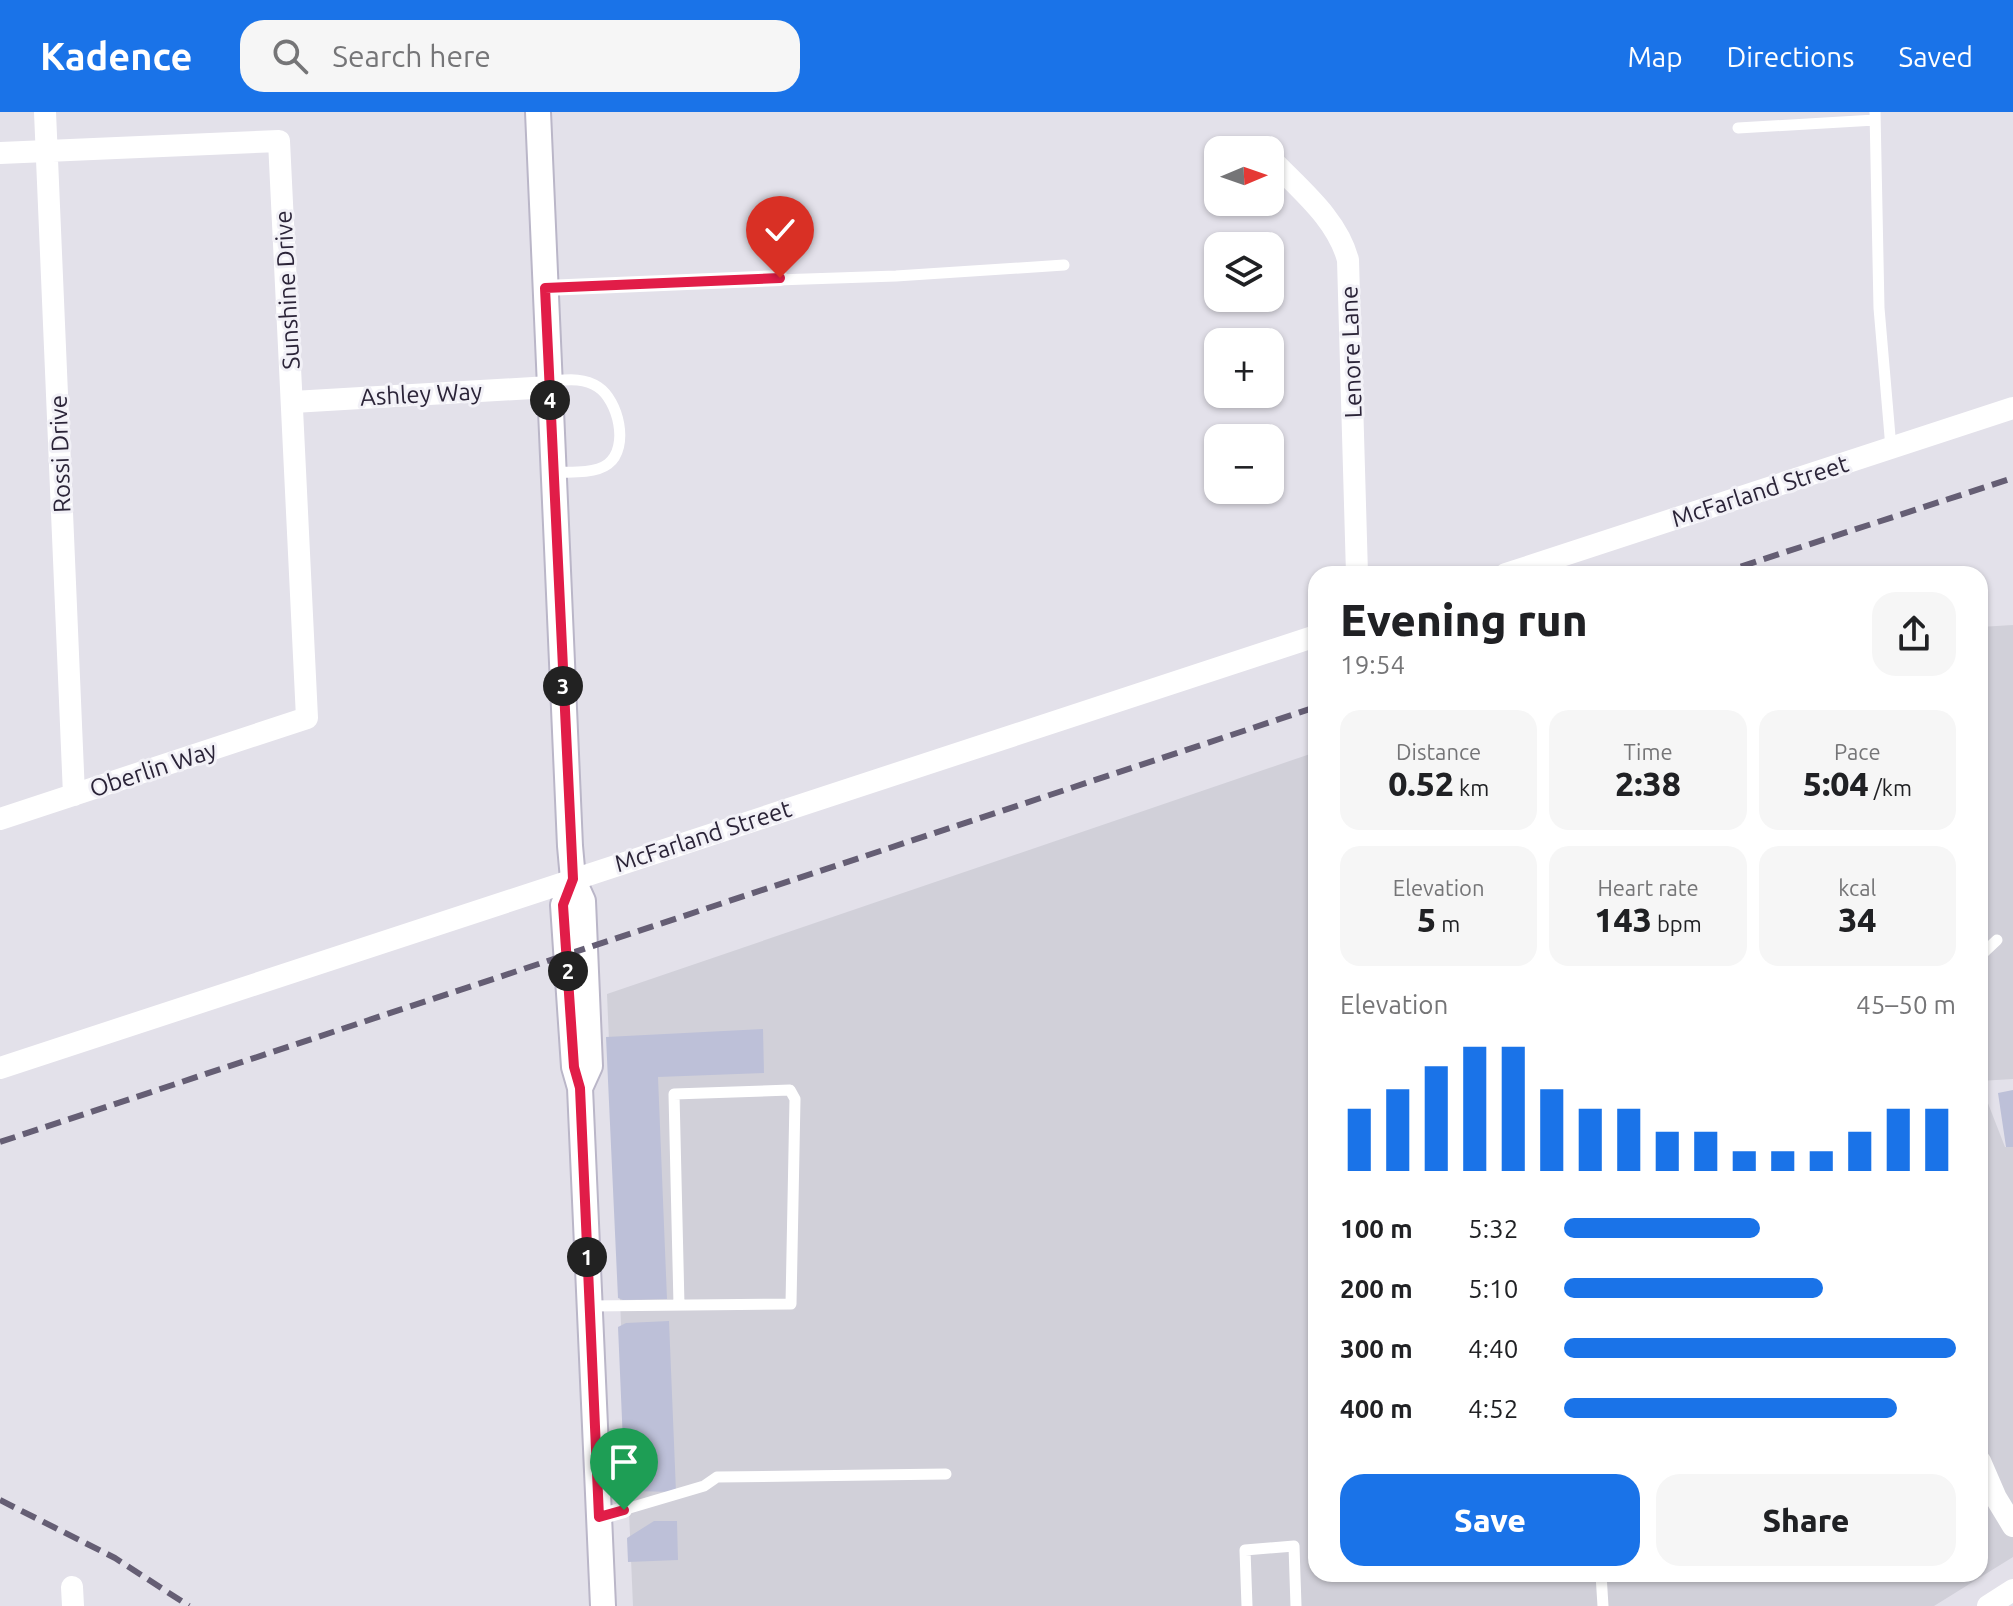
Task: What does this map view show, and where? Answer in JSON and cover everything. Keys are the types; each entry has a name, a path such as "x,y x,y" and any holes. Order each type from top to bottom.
{"street":[{"name":"Rossi Drive","path":"45,112 74,795"},
{"path":"538,112 573,879 563,905 576,950 574,1067 580,1088 603,1606"},
{"name":"Sunshine Drive","path":"0,153 279,141 307,718"},
{"name":"Lenore Lane","path":"1284,173 1333,226 1343,242 1348,260 1357,566"},
{"name":"Ashley Way","path":"293,402 549,384"},
{"name":"McFarland Street","path":"1530,566 2013,408"},
{"name":"McFarland Street","path":"0,1068 1308,639"},
{"name":"Oberlin Way","path":"0,819 307,718"},
{"path":"1988,1484 2013,1526"},
{"path":"1988,1606 2013,1590"}],"lane":[{"path":"1738,128 1875,116 1879,308 1891,448"},
{"path":"545,288 896,276 1064,265"},
{"path":"549,384 581,379 597,386 607,395 616,412 619,429 618,449 608,464 595,469 553,472"},
{"path":"1988,948 1997,940"},
{"path":"589,1306 791,1304 795,1099 790,1090 674,1094 679,1305"},
{"path":"599,1517 704,1486 717,1477 946,1474"},
{"path":"1247,1606 1245,1550 1294,1546 1296,1606"},
{"path":"1602,1582 1603,1606"}],"shaded area":[{"path":"2013,625 2013,1079 1988,1081 1988,627"},
{"path":"1308,755 1308,1582 1973,1582 1934,1606 633,1606 607,994"},
{"path":"763,1029 764,1073 658,1077 667,1299 618,1298 606,1037"},
{"path":"2013,1090 2013,1147 2006,1147 1998,1093"},
{"path":"1988,1103 2005,1147 2013,1147 2013,1557 1988,1573"},
{"path":"669,1321 676,1492 630,1491 625,1489 618,1327 626,1323"},
{"path":"654,1521 677,1521 678,1560 628,1562 627,1538"}],"railway":[{"path":"1743,566 2013,478"},
{"path":"0,1142 1308,710"},
{"path":"0,1500 115,1558 189,1606"}],"route":[{"path":"624,1510 599,1517 580,1088 574,1067 563,905 573,879 545,288 780,278"}]}
